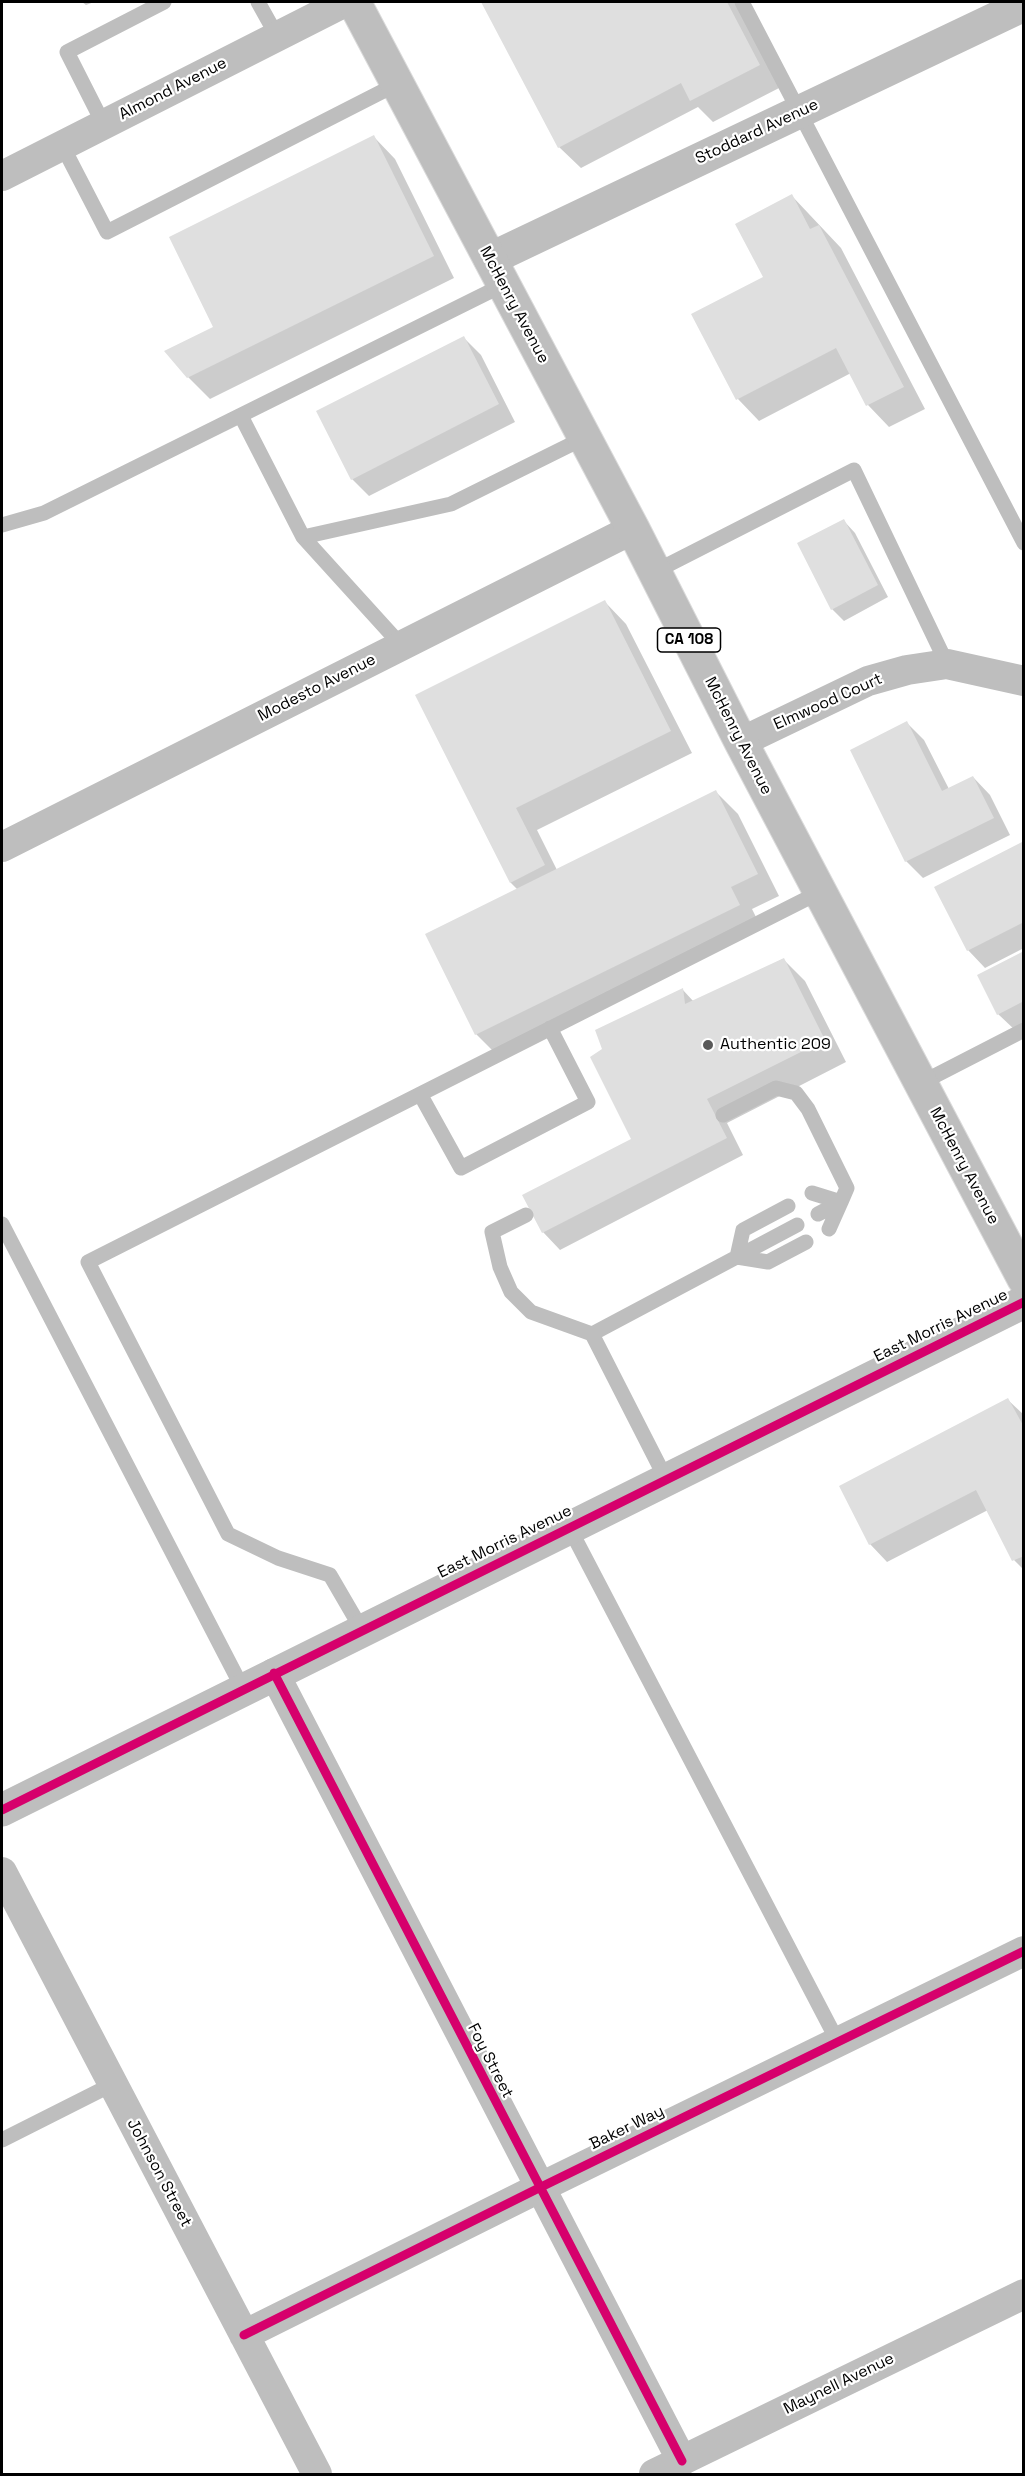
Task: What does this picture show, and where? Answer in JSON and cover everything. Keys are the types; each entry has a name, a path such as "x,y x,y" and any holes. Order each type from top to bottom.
{"street":[{"name":"Almond Avenue","path":"2,176 345,2"},
{"name":"McHenry Avenue","path":"354,2 633,529 741,742 1023,1279"},
{"name":"Stoddard Avenue","path":"497,272 800,111 1023,5"},
{"name":"Modesto Avenue","path":"2,847 633,529"},
{"name":"Elmwood Court","path":"741,742 868,681 907,670 947,663 1023,681"},
{"name":"East Morris Avenue","path":"2,1810 1023,1302"},
{"name":"Foy Street","path":"274,1673 682,2461"},
{"name":"Johnson Street","path":"2,1872 317,2475"},
{"name":"Baker Way","path":"244,2335 1023,1951"},
{"name":"Maynell Avenue","path":"654,2475 1023,2294"}],"lane":[{"path":"104,125 67,52 164,2"},
{"path":"258,2 277,36"},
{"path":"742,2 1023,543"},
{"path":"62,145 106,232 397,84"},
{"path":"2,525 44,513 241,416 497,272"},
{"path":"241,416 303,537 401,645"},
{"path":"303,537 450,504 584,438"},
{"path":"654,572 854,470 947,663"},
{"path":"362,1630 330,1575 278,1558 228,1534 88,1262 820,892"},
{"path":"420,1094 461,1168 588,1102 550,1028"},
{"path":"921,1083 1023,1030"},
{"path":"723,1115 776,1088 796,1093 808,1109 847,1188 829,1229"},
{"path":"812,1193 841,1202"},
{"path":"818,1214 841,1202"},
{"path":"737,1257 743,1230 788,1206"},
{"path":"526,1215 492,1233 500,1267 511,1292 531,1312 592,1334 666,1479"},
{"path":"2,1224 243,1689"},
{"path":"592,1334 797,1225"},
{"path":"737,1257 768,1262 806,1242"},
{"path":"569,1527 838,2042"},
{"path":"2,2140 112,2084"}],"building":[{"path":"481,2 727,2 760,65 690,101 681,83 558,148"},
{"path":"374,135 434,256 187,378 164,351 213,327 169,237"},
{"path":"792,194 810,229 819,225 904,387 866,406 836,348 736,400 691,314 763,277 735,224"},
{"path":"464,336 499,404 351,480 316,411"},
{"path":"844,519 878,585 831,610 797,543"},
{"path":"605,600 671,731 516,808 545,865 510,883 415,695"},
{"path":"907,721 942,791 973,776 994,818 905,862 850,750"},
{"path":"716,790 758,874 731,887 740,905 475,1035 425,934"},
{"path":"1024,841 1024,922 967,951 934,887"},
{"path":"1024,951 1024,1001 997,1015 977,975"},
{"name":"Authentic 209","path":"784,958 825,1040 707,1099 727,1138 542,1233 522,1195 631,1139 590,1057 602,1049 595,1030 683,988 685,1004"},
{"path":"1008,1398 1024,1427 1024,1556 1012,1561 976,1490 869,1545 839,1486"}],"cycle path":[{"path":"2,1810 1024,1302"},
{"path":"274,1673 682,2461"},
{"path":"244,2335 1024,1951"}],"place":[{"name":"Authentic 209","path":"708,1045"}]}
